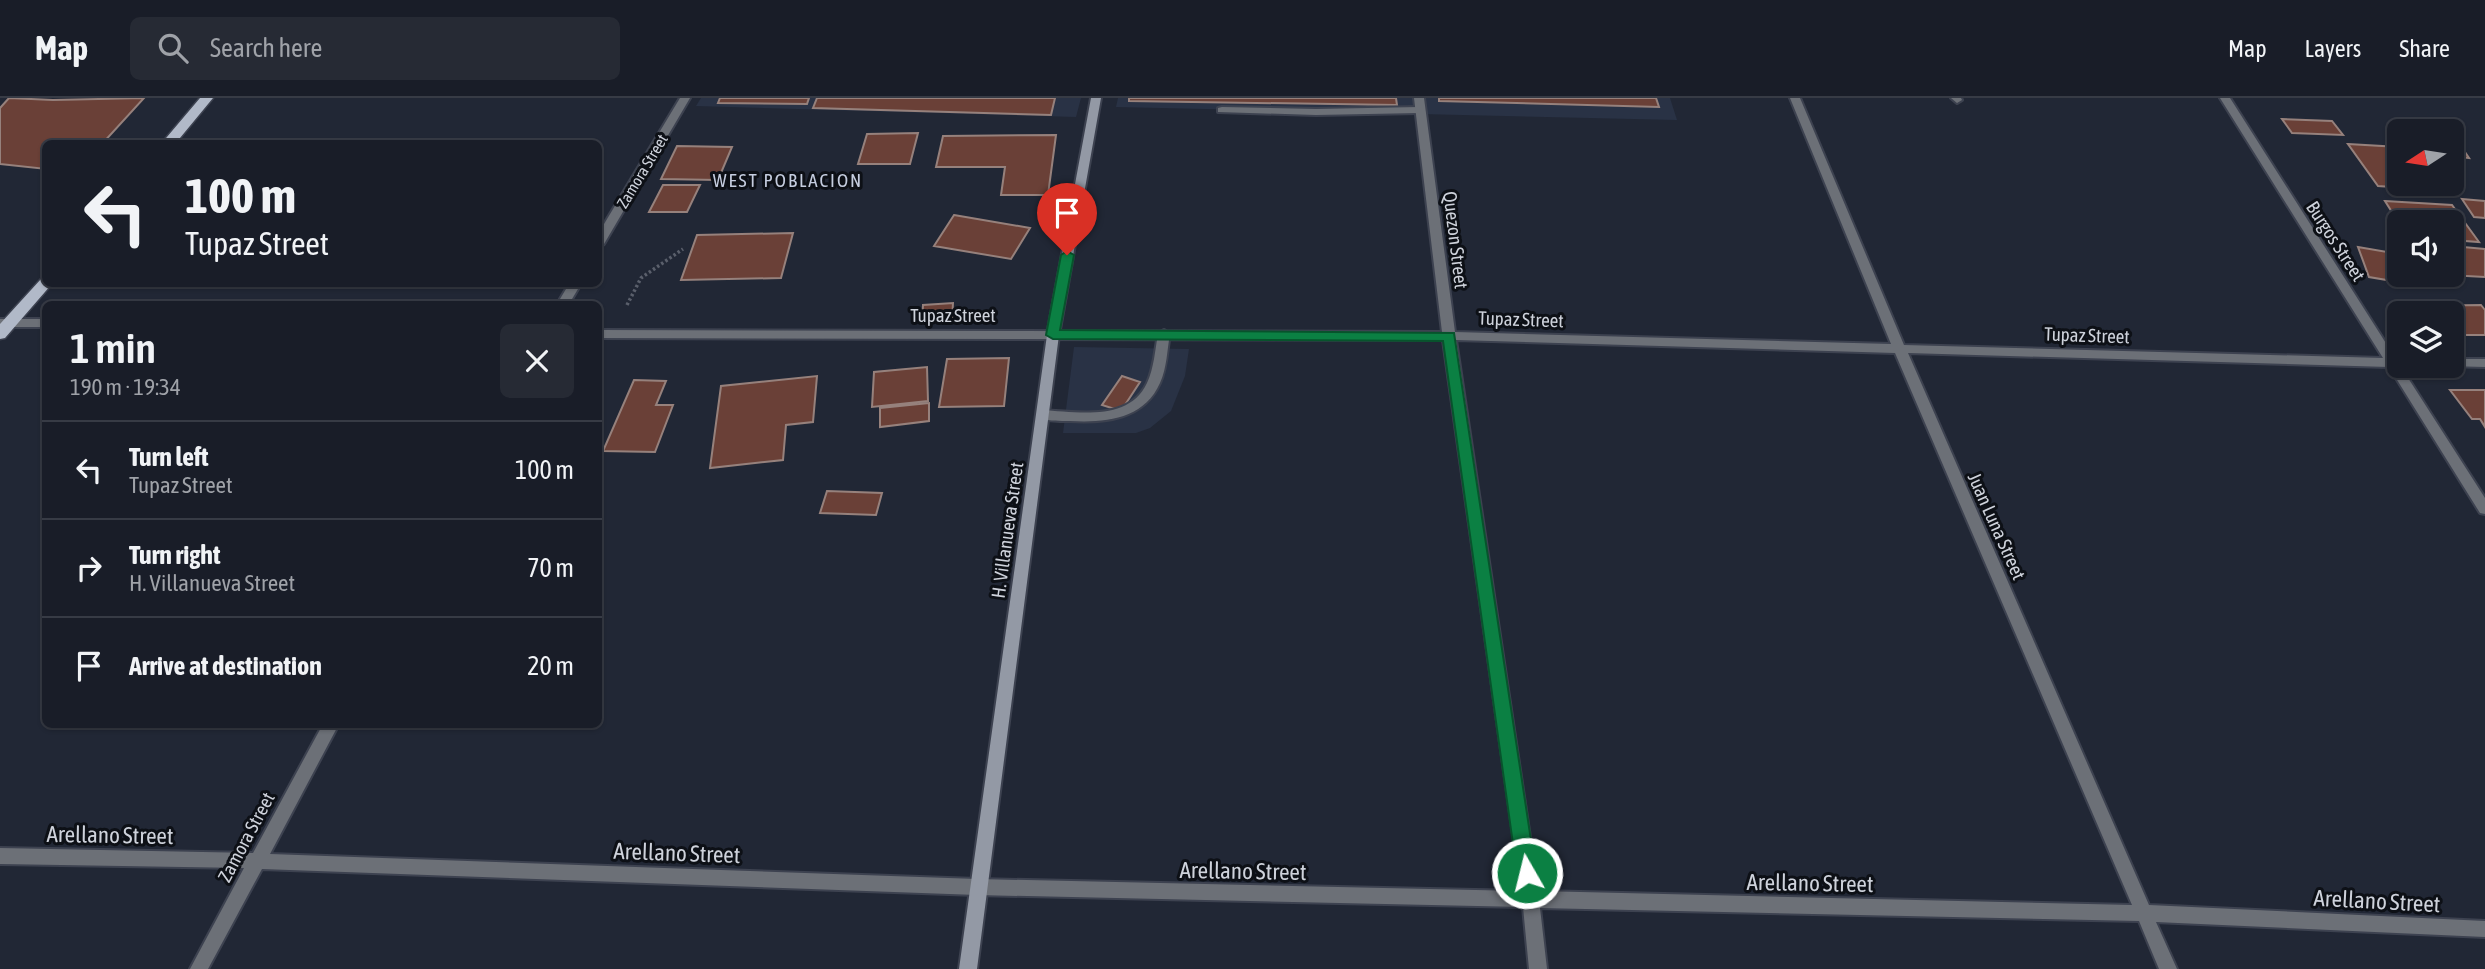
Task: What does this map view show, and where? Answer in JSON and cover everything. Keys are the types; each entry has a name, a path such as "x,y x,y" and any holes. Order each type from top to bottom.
{"main road":[{"path":"170,140 207,98"},
{"path":"3,327 42,286"}],"street":[{"name":"Zamora Street","path":"602,237 685,98"},
{"name":"H. Villanueva Street","path":"968,969 1053,335 1096,98"},
{"name":"Juan Luna Street","path":"1795,98 1899,348 2168,969"},
{"name":"Burgos Street","path":"2225,98 2387,349"},
{"path":"1222,110 1315,112 1419,104"},
{"name":"Quezon Street","path":"1419,104 1449,336 1531,900 1538,969"},
{"path":"3,327 42,323"},
{"name":"Tupaz Street","path":"602,334 1449,336 2387,363"},
{"path":"1042,415 1108,416 1127,412 1141,402 1153,383 1164,334"},
{"path":"2464,363 2485,363"},
{"name":"Burgos Street","path":"2405,378 2485,509"},
{"name":"Zamora Street","path":"199,969 329,728"},
{"name":"Arellano Street","path":"0,856 257,861 977,887 2145,913 2485,929"}],"path":[{"path":"612,334 641,278 683,249"}],"shaded area":[{"path":"701,98 1081,98 1076,117 696,106"},
{"path":"1118,98 1670,98 1677,120 1116,107"},
{"path":"1074,347 1189,349 1185,376 1171,411 1150,428 1136,433 1063,433"}],"building":[{"path":"9,98 144,98 106,140 42,140 42,169 0,164 0,108"},
{"path":"720,98 809,98 807,104 718,103"},
{"path":"817,98 1055,98 1051,115 813,108"},
{"path":"1129,98 1396,98 1397,105 1129,101"},
{"path":"1439,98 1656,98 1659,107 1439,101"},
{"path":"2282,119 2332,121 2343,135 2292,133"},
{"path":"918,133 910,164 858,164 867,134"},
{"path":"1056,135 1048,195 1001,195 1005,167 936,167 943,136"},
{"path":"2348,144 2387,146 2387,187 2378,186"},
{"path":"677,146 732,147 718,180 661,179"},
{"path":"663,185 700,185 687,212 649,212"},
{"path":"2462,199 2485,201 2485,218 2474,217"},
{"path":"2385,201 2452,205 2456,210 2391,210"},
{"path":"954,215 1030,228 1011,259 934,246"},
{"path":"2464,221 2479,242 2464,241"},
{"path":"793,233 781,278 681,280 697,235"},
{"path":"2358,247 2387,252 2387,280 2369,277"},
{"path":"2464,247 2485,249 2485,277 2464,276"},
{"path":"953,303 952,321 922,323 923,305"},
{"path":"2464,305 2481,305 2485,310 2485,335 2464,335"},
{"path":"1009,358 1004,406 939,407 947,359"},
{"path":"927,367 928,401 872,407 874,372"},
{"path":"817,376 813,422 786,425 783,460 710,468 721,386"},
{"path":"1122,376 1140,382 1121,411 1102,405"},
{"path":"634,380 666,381 656,405 673,405 655,452 603,451"},
{"path":"2450,390 2485,390 2485,427 2480,419 2472,419"},
{"path":"929,403 929,421 880,427 880,408"},
{"path":"827,491 882,493 876,515 820,513"}],"district":[{"name":"WEST POBLACION","path":"788,180"}],"route":[{"path":"1067,255 1053,335 1449,336 1527,873"}]}
